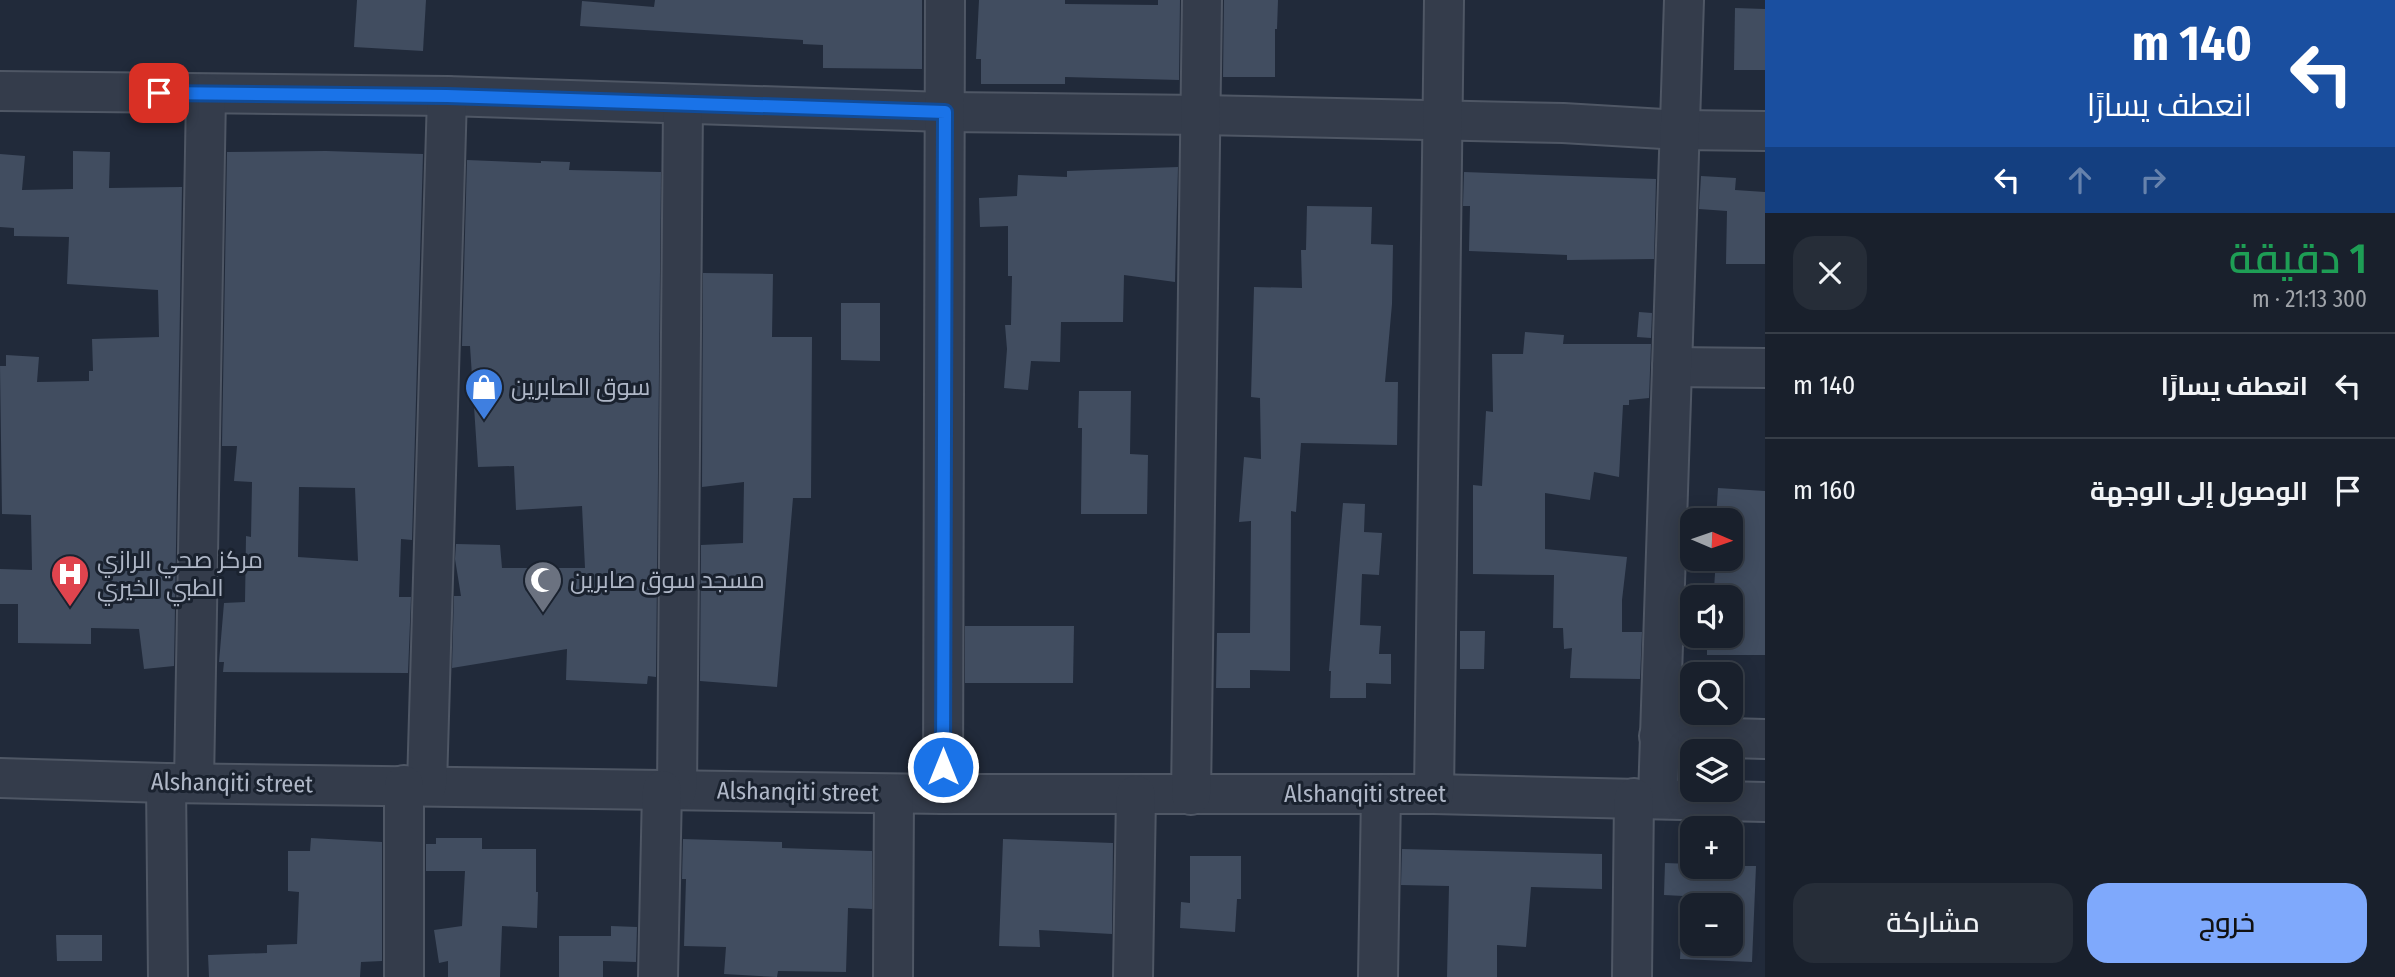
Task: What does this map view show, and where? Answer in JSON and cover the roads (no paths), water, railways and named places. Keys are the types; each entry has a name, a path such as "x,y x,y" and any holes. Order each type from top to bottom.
{"street":[{"path":"943,794 945,0"},
{"path":"1191,794 1202,0"},
{"path":"1434,794 1444,0"},
{"path":"1632,977 1646,798 1659,736 1684,0"},
{"path":"0,91 447,96 945,112 1563,123 1680,130 1765,131"},
{"path":"168,977 180,783 206,94"},
{"path":"404,977 447,96"},
{"path":"659,977 669,790 683,105"},
{"path":"1672,367 1765,368"},
{"path":"1659,736 1765,738"},
{"name":"Alshanqiti street","path":"0,778 894,794 1434,794 1765,802"},
{"path":"893,977 894,794"},
{"path":"1378,977 1381,794"},
{"path":"1133,977 1136,795"}],"place":[{"name":"سوق الصابرين","path":"484,421"},
{"name":"مركز صحي الرازي الطبي الخيري","path":"70,608"},
{"name":"مسجد سوق صابرين","path":"543,614"}]}
